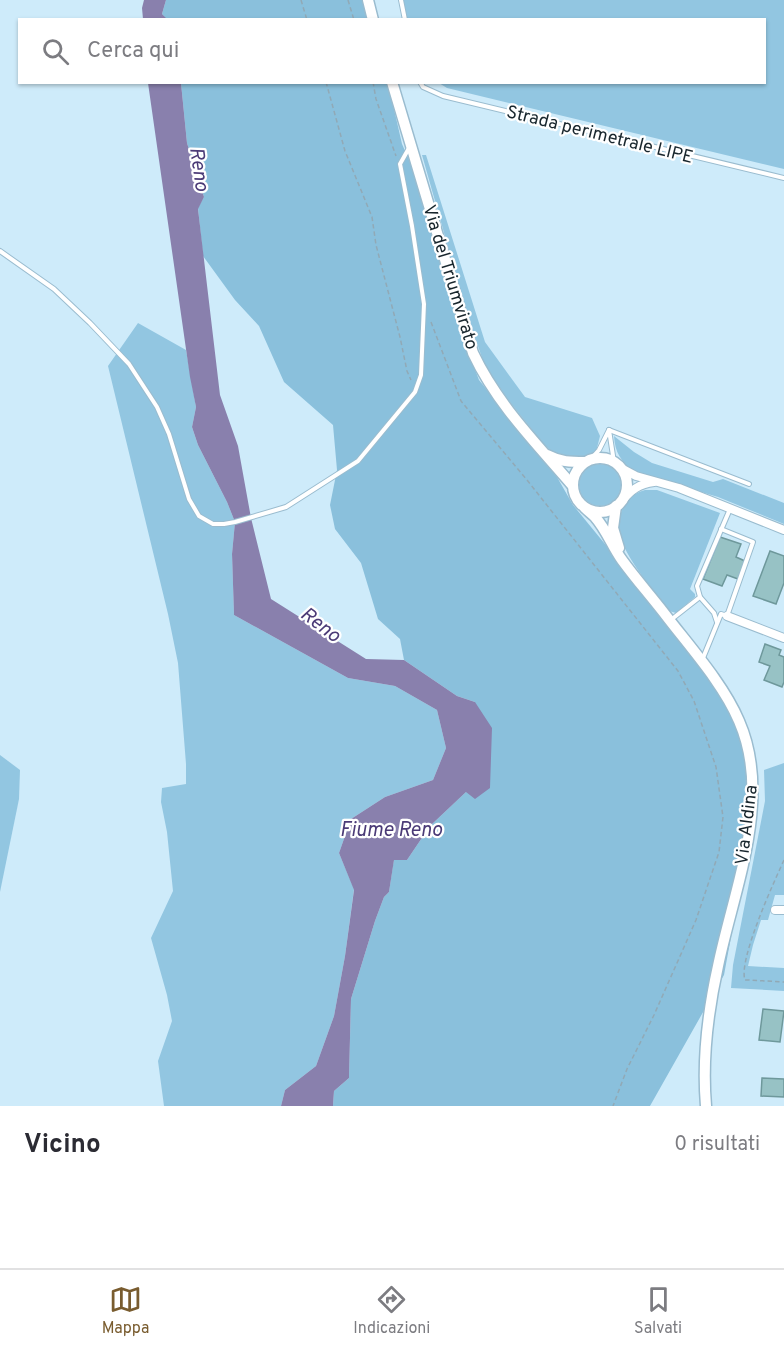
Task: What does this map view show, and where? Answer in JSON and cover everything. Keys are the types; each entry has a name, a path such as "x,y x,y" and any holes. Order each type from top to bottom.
{"street":[{"path":"368,0 373,18"},
{"name":"Via del Triumvirato","path":"393,84 473,352 482,373 518,423 572,485"},
{"path":"545,454 567,462 606,459 636,476 679,488 784,530"},
{"path":"588,461 576,472 572,485 576,498 585,508 593,511 609,510 635,488 642,484 657,482"},
{"path":"617,465 626,481 625,495 619,503"},
{"name":"Via Aldina","path":"619,503 614,528 615,538 635,577"},
{"name":"Via Aldina","path":"585,508 595,517 621,559 725,695 739,720 750,757 753,791 750,824 742,868 718,966 711,1010 705,1052 706,1106"},
{"path":"727,616 784,638"}],"lane":[{"path":"401,0 405,18"},
{"name":"Strada perimetrale LIPE","path":"421,84 443,96 784,178"},
{"path":"0,250 54,289 129,364 157,407 169,434 189,499 199,516 213,524 235,522 286,507 358,461 415,392 421,375 424,304 400,164 411,144"},
{"path":"588,461 599,450 609,430"},
{"path":"609,430 617,465"},
{"path":"609,430 749,484"},
{"path":"718,622 714,613 700,597 697,586 730,508"},
{"path":"701,661 721,614 727,616 753,542 721,530"},
{"path":"670,621 700,597"}],"path":[{"path":"301,0 307,18"},
{"path":"348,0 353,18"},
{"path":"327,84 345,151 372,217 376,245 407,371 415,392"},
{"path":"374,84 390,140 400,164"},
{"path":"424,304 461,401 527,480 678,671 694,701 716,767 723,817 719,852 696,920 654,1015 627,1069 613,1106"},
{"path":"784,860 759,918 744,966 743,977 745,980 784,982"}],"shaded area":[{"path":"166,0 363,0 368,18 165,18 162,14"},
{"path":"403,0 784,0 784,169 447,88 441,84 766,84 766,18 407,18"},
{"path":"181,84 388,84 402,144 413,169 462,335 479,380 557,477 573,505 650,599 746,725 750,833 724,975 650,1106 333,1106 334,1091 349,1078 351,999 375,921 384,897 389,892 394,859 407,860 430,826 467,791 475,702 457,696 404,660 400,639 378,619 361,563 335,529 330,505 337,470 333,425 284,382 259,326 235,300 203,256 198,208 204,197 187,143"},
{"path":"422,155 426,155 485,342 525,397 592,418 600,436 596,452 579,459 553,453 509,401 485,366 469,321"},
{"path":"138,323 186,350 196,407 192,427 198,445 235,522 232,554 234,615 348,678 395,686 437,710 446,748 433,780 385,797 351,819 339,853 354,889 334,1016 316,1066 285,1090 281,1106 164,1106 158,1061 172,1021 151,938 173,891 167,832 161,802 162,788 186,784 186,764 178,663 108,366"},
{"path":"614,436 652,463 713,482 723,479 784,503 784,524 718,497 634,472 620,456"},
{"path":"600,464 608,465 615,470 620,477 620,493 615,500 608,505 600,506 592,505 585,500 580,493 579,485 580,477 585,470 592,465"},
{"path":"645,490 657,490 720,513 690,589 695,597 676,613 669,611 646,581 623,545 619,534 618,521 623,509 633,496"},
{"path":"0,755 20,770 19,799 0,892"},
{"path":"784,763 784,895 775,895 768,920 761,920 748,966 784,968 784,991 731,988 733,965 765,801 764,770"}],"water":[{"path":"144,0 166,0 162,14 166,18 143,18"},
{"name":"Fiume Reno","path":"148,84 181,84 187,143 204,197 198,209 220,395 238,446 251,518 271,599 366,659 404,660 457,696 475,702 492,728 490,788 475,799 466,792 430,826 407,860 394,860 389,892 384,897 375,921 351,999 349,1078 334,1091 333,1106 281,1106 285,1090 316,1066 334,1016 354,890 339,853 351,819 385,797 433,780 446,748 437,710 395,686 348,678 234,615 232,554 235,522 198,445 192,427 196,407"}],"building":[{"path":"720,537 741,544 736,557 745,561 738,579 727,575 722,586 703,579"},
{"path":"770,551 784,556 784,583 776,604 753,596"},
{"path":"765,644 781,650 779,655 784,657 782,687 764,680 770,666 759,662"},
{"path":"763,1009 784,1011 780,1042 759,1040"},
{"path":"762,1078 784,1079 784,1097 761,1096"}],"water label":[{"name":"Reno","path":"200,169"},
{"name":"Reno","path":"321,624"}]}
